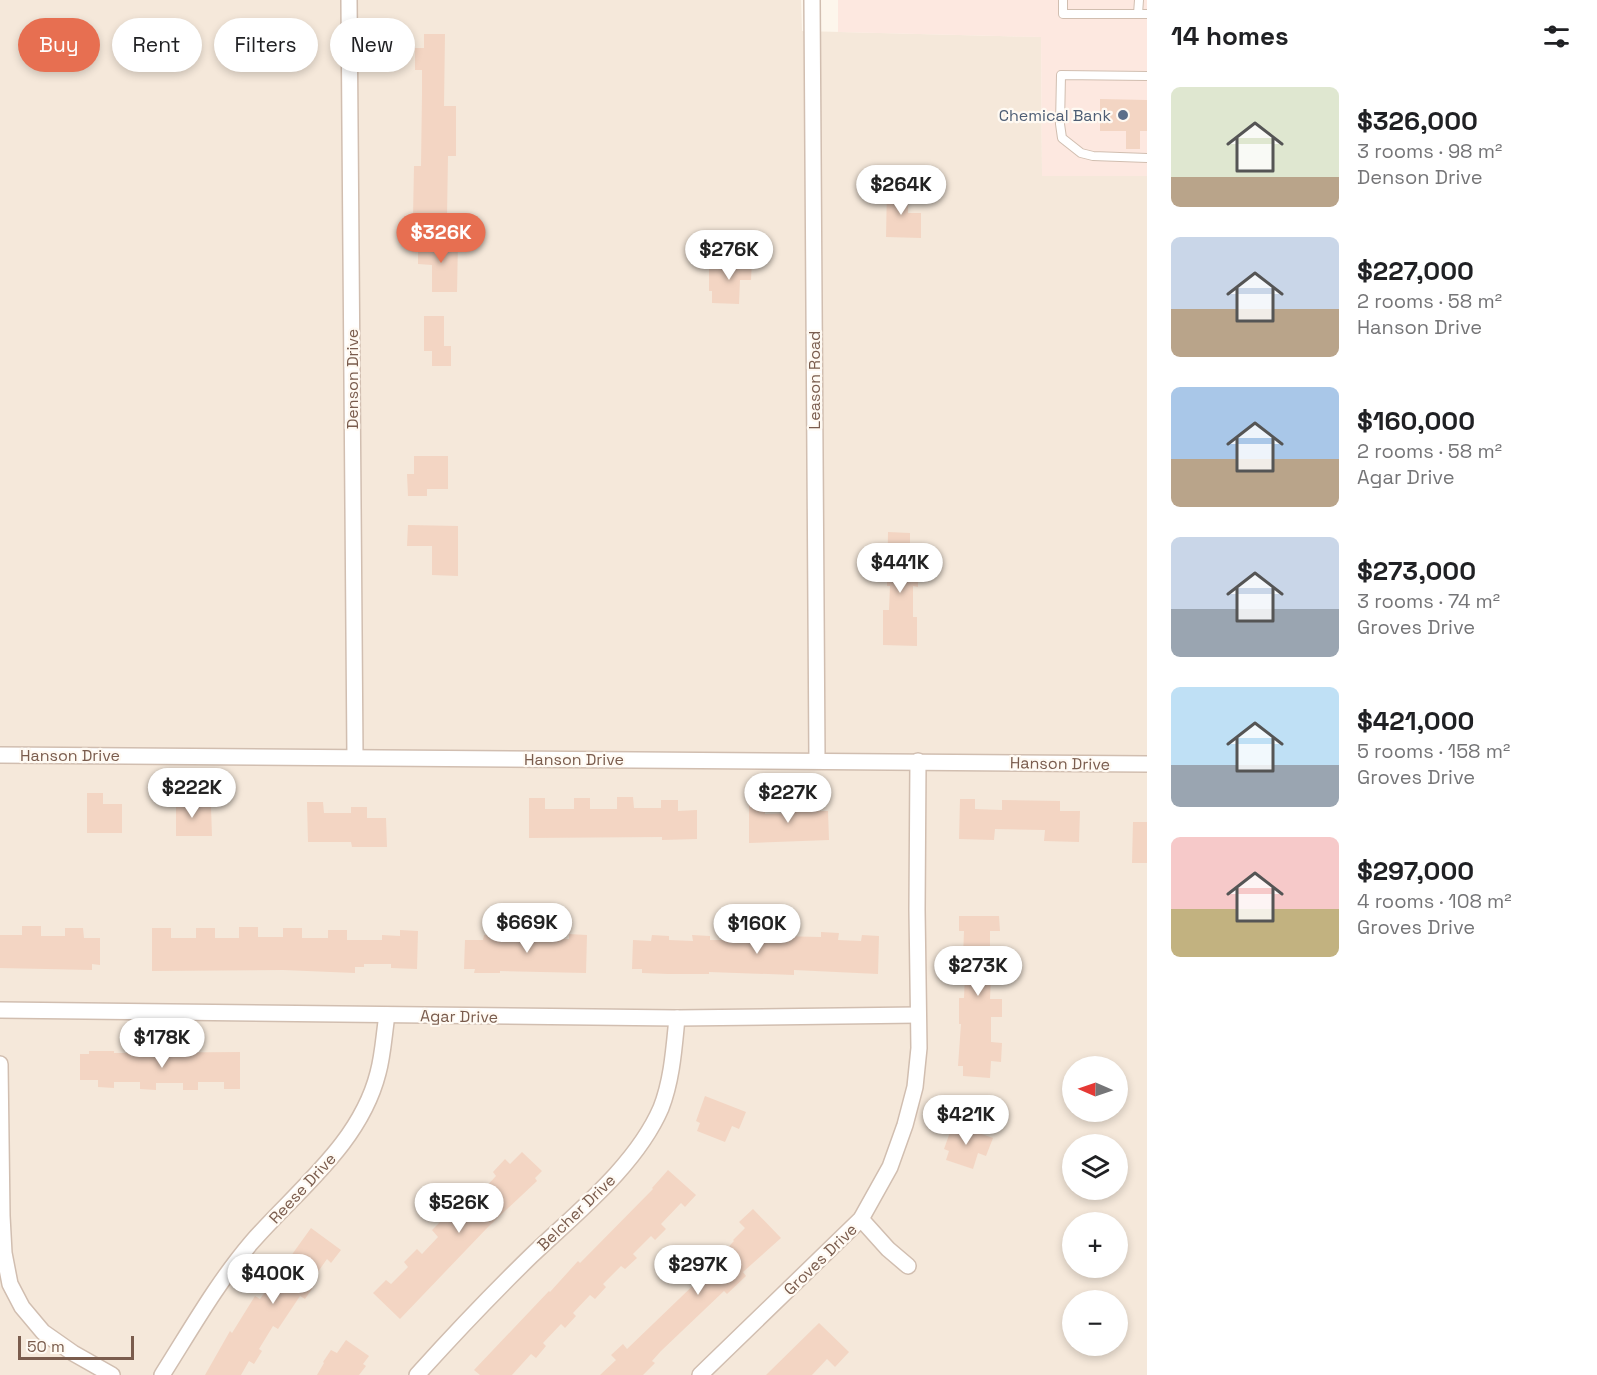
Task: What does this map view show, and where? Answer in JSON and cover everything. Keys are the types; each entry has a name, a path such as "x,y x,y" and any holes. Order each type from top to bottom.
{"street":[{"name":"Denson Drive","path":"349,0 355,757"},
{"name":"Leason Road","path":"812,0 817,760"},
{"name":"Hanson Drive","path":"0,755 1147,764"},
{"name":"Groves Drive","path":"700,1375 861,1219 890,1167 910,1109 918,1065 918,761"},
{"name":"Agar Drive","path":"0,1010 677,1018 918,1015"},
{"name":"Reese Drive","path":"162,1375 250,1244 339,1148 355,1126 379,1073 387,1015"},
{"name":"Belcher Drive","path":"417,1375 500,1286 613,1177 633,1153 649,1131 663,1100 672,1063 677,1018"},
{"path":"0,1064 2,1216 4,1253 10,1284 22,1307 43,1332 73,1353 112,1375"},
{"path":"861,1219 888,1249 908,1266"}],"lane":[{"path":"1063,0 1062,14 1143,14 1139,0"},
{"path":"1147,76 1061,75 1060,124 1062,138 1081,153 1093,156 1147,158"}],"shaded area":[{"path":"0,0 801,0 802,31 1041,37 1042,175 1147,176 1147,1375 0,1375"},
{"path":"838,0 1147,0 1147,176 1042,176 1041,37 838,32"}],"building":[{"path":"424,34 445,34 444,106 456,106 456,156 448,156 447,217 413,217 414,166 421,166 422,95 422,70 415,70 415,48 424,48"},
{"name":"Chemical Bank","path":"1100,99 1147,100 1147,131 1140,131 1140,149 1126,149 1126,131 1100,131"},
{"path":"887,188 908,188 908,213 921,213 921,238 886,237"},
{"path":"418,241 458,242 457,292 432,292 432,265 418,264"},
{"path":"734,260 752,260 751,280 740,280 739,304 712,303 712,291 709,291 709,266 735,266"},
{"path":"424,316 444,316 444,346 451,346 451,366 432,366 432,351 424,351"},
{"path":"414,456 448,456 448,489 427,489 427,496 408,496 407,474 414,474"},
{"path":"408,525 458,526 458,576 432,575 432,546 407,546"},
{"path":"888,532 910,533 910,570 918,570 918,587 913,586 913,617 917,617 917,646 883,645 883,610 889,610"},
{"path":"87,793 103,793 103,804 122,804 122,833 87,833"},
{"path":"176,796 192,796 192,807 211,807 212,836 176,836"},
{"path":"617,797 633,797 634,808 661,808 661,800 678,800 678,811 697,810 697,839 529,838 529,798 545,798 545,809 574,809 574,798 590,798 590,809 617,809"},
{"path":"960,799 975,799 975,809 1002,810 1002,800 1060,801 1060,811 1080,811 1079,842 1044,841 1045,830 995,829 994,840 959,839"},
{"path":"793,800 809,800 810,811 828,811 829,840 749,843 749,803 765,802 765,814 793,813"},
{"path":"307,802 323,802 324,813 351,813 351,807 367,807 367,818 386,818 387,847 352,847 351,842 308,842"},
{"path":"1133,822 1147,822 1147,863 1132,863"},
{"path":"959,916 999,916 1000,931 990,931 990,959 1001,959 1001,975 991,975 990,999 1002,999 1002,1017 991,1017 991,1042 1002,1043 1001,1062 991,1061 990,1078 963,1076 963,1066 958,1066 961,1024 959,1024 959,998 964,998 965,973 958,973 959,958 963,958 964,931 959,931"},
{"path":"22,926 41,926 41,936 65,936 65,928 83,928 84,938 100,938 100,965 92,964 92,970 0,968 0,935 22,935"},
{"path":"239,927 258,927 258,937 283,937 283,928 302,928 302,938 328,938 328,930 347,930 347,940 382,940 382,935 400,936 400,930 418,931 417,969 391,968 391,964 364,964 364,967 355,967 355,973 283,970 152,971 152,928 171,928 171,938 196,938 196,928 215,928 215,938 239,938"},
{"path":"821,932 839,933 838,940 861,941 862,935 879,936 878,974 794,970 794,975 709,972 709,974 668,974 642,973 642,969 632,969 633,940 651,941 652,935 669,936 669,940 693,941 692,935 710,936 710,940 735,940 736,935 753,935 753,941 777,941 777,936 821,937"},
{"path":"527,933 545,934 545,939 569,939 569,934 587,935 586,973 500,971 500,973 474,973 475,969 464,969 465,940 483,940 484,935 527,938"},
{"path":"89,1051 114,1051 114,1053 240,1052 240,1089 224,1089 224,1082 198,1082 198,1090 183,1090 183,1083 156,1083 156,1090 140,1089 140,1082 114,1082 114,1088 98,1087 98,1080 80,1080 80,1054 89,1054"},
{"path":"705,1096 746,1112 739,1129 732,1126 725,1142 697,1131 700,1123 696,1121"},
{"path":"953,1124 993,1138 986,1156 978,1153 973,1169 946,1160 949,1151 944,1149"},
{"path":"522,1152 542,1171 535,1178 537,1181 488,1227 400,1319 373,1293 386,1280 391,1284 408,1267 404,1262 417,1249 422,1254 438,1237 432,1230 445,1217 450,1222 466,1206 462,1202 475,1188 480,1193 496,1176 493,1172 505,1159 510,1164"},
{"path":"668,1170 696,1195 685,1207 681,1203 661,1224 666,1229 655,1240 651,1236 633,1254 637,1258 625,1269 621,1266 603,1284 606,1287 595,1299 590,1295 573,1313 576,1316 565,1328 561,1324 543,1343 546,1346 536,1358 531,1354 512,1375 480,1375 474,1370 578,1261 580,1263 653,1189"},
{"path":"753,1209 781,1238 743,1272 746,1276 727,1294 724,1291 661,1351 652,1361 655,1363 643,1375 600,1375 616,1360 611,1355 623,1344 627,1349 706,1273 699,1266 712,1252 718,1258 745,1228 739,1222"},
{"path":"311,1228 341,1250 331,1263 327,1259 310,1283 314,1286 305,1299 300,1296 278,1329 273,1326 259,1349 262,1351 254,1364 249,1361 241,1375 205,1375 230,1331 232,1333 255,1296 260,1299"},
{"path":"819,1323 849,1352 835,1367 827,1359 812,1375 766,1375"},
{"path":"346,1340 369,1356 363,1364 366,1366 359,1375 317,1375 331,1350 337,1353"}],"place":[{"name":"Chemical Bank","path":"1123,115"}]}
